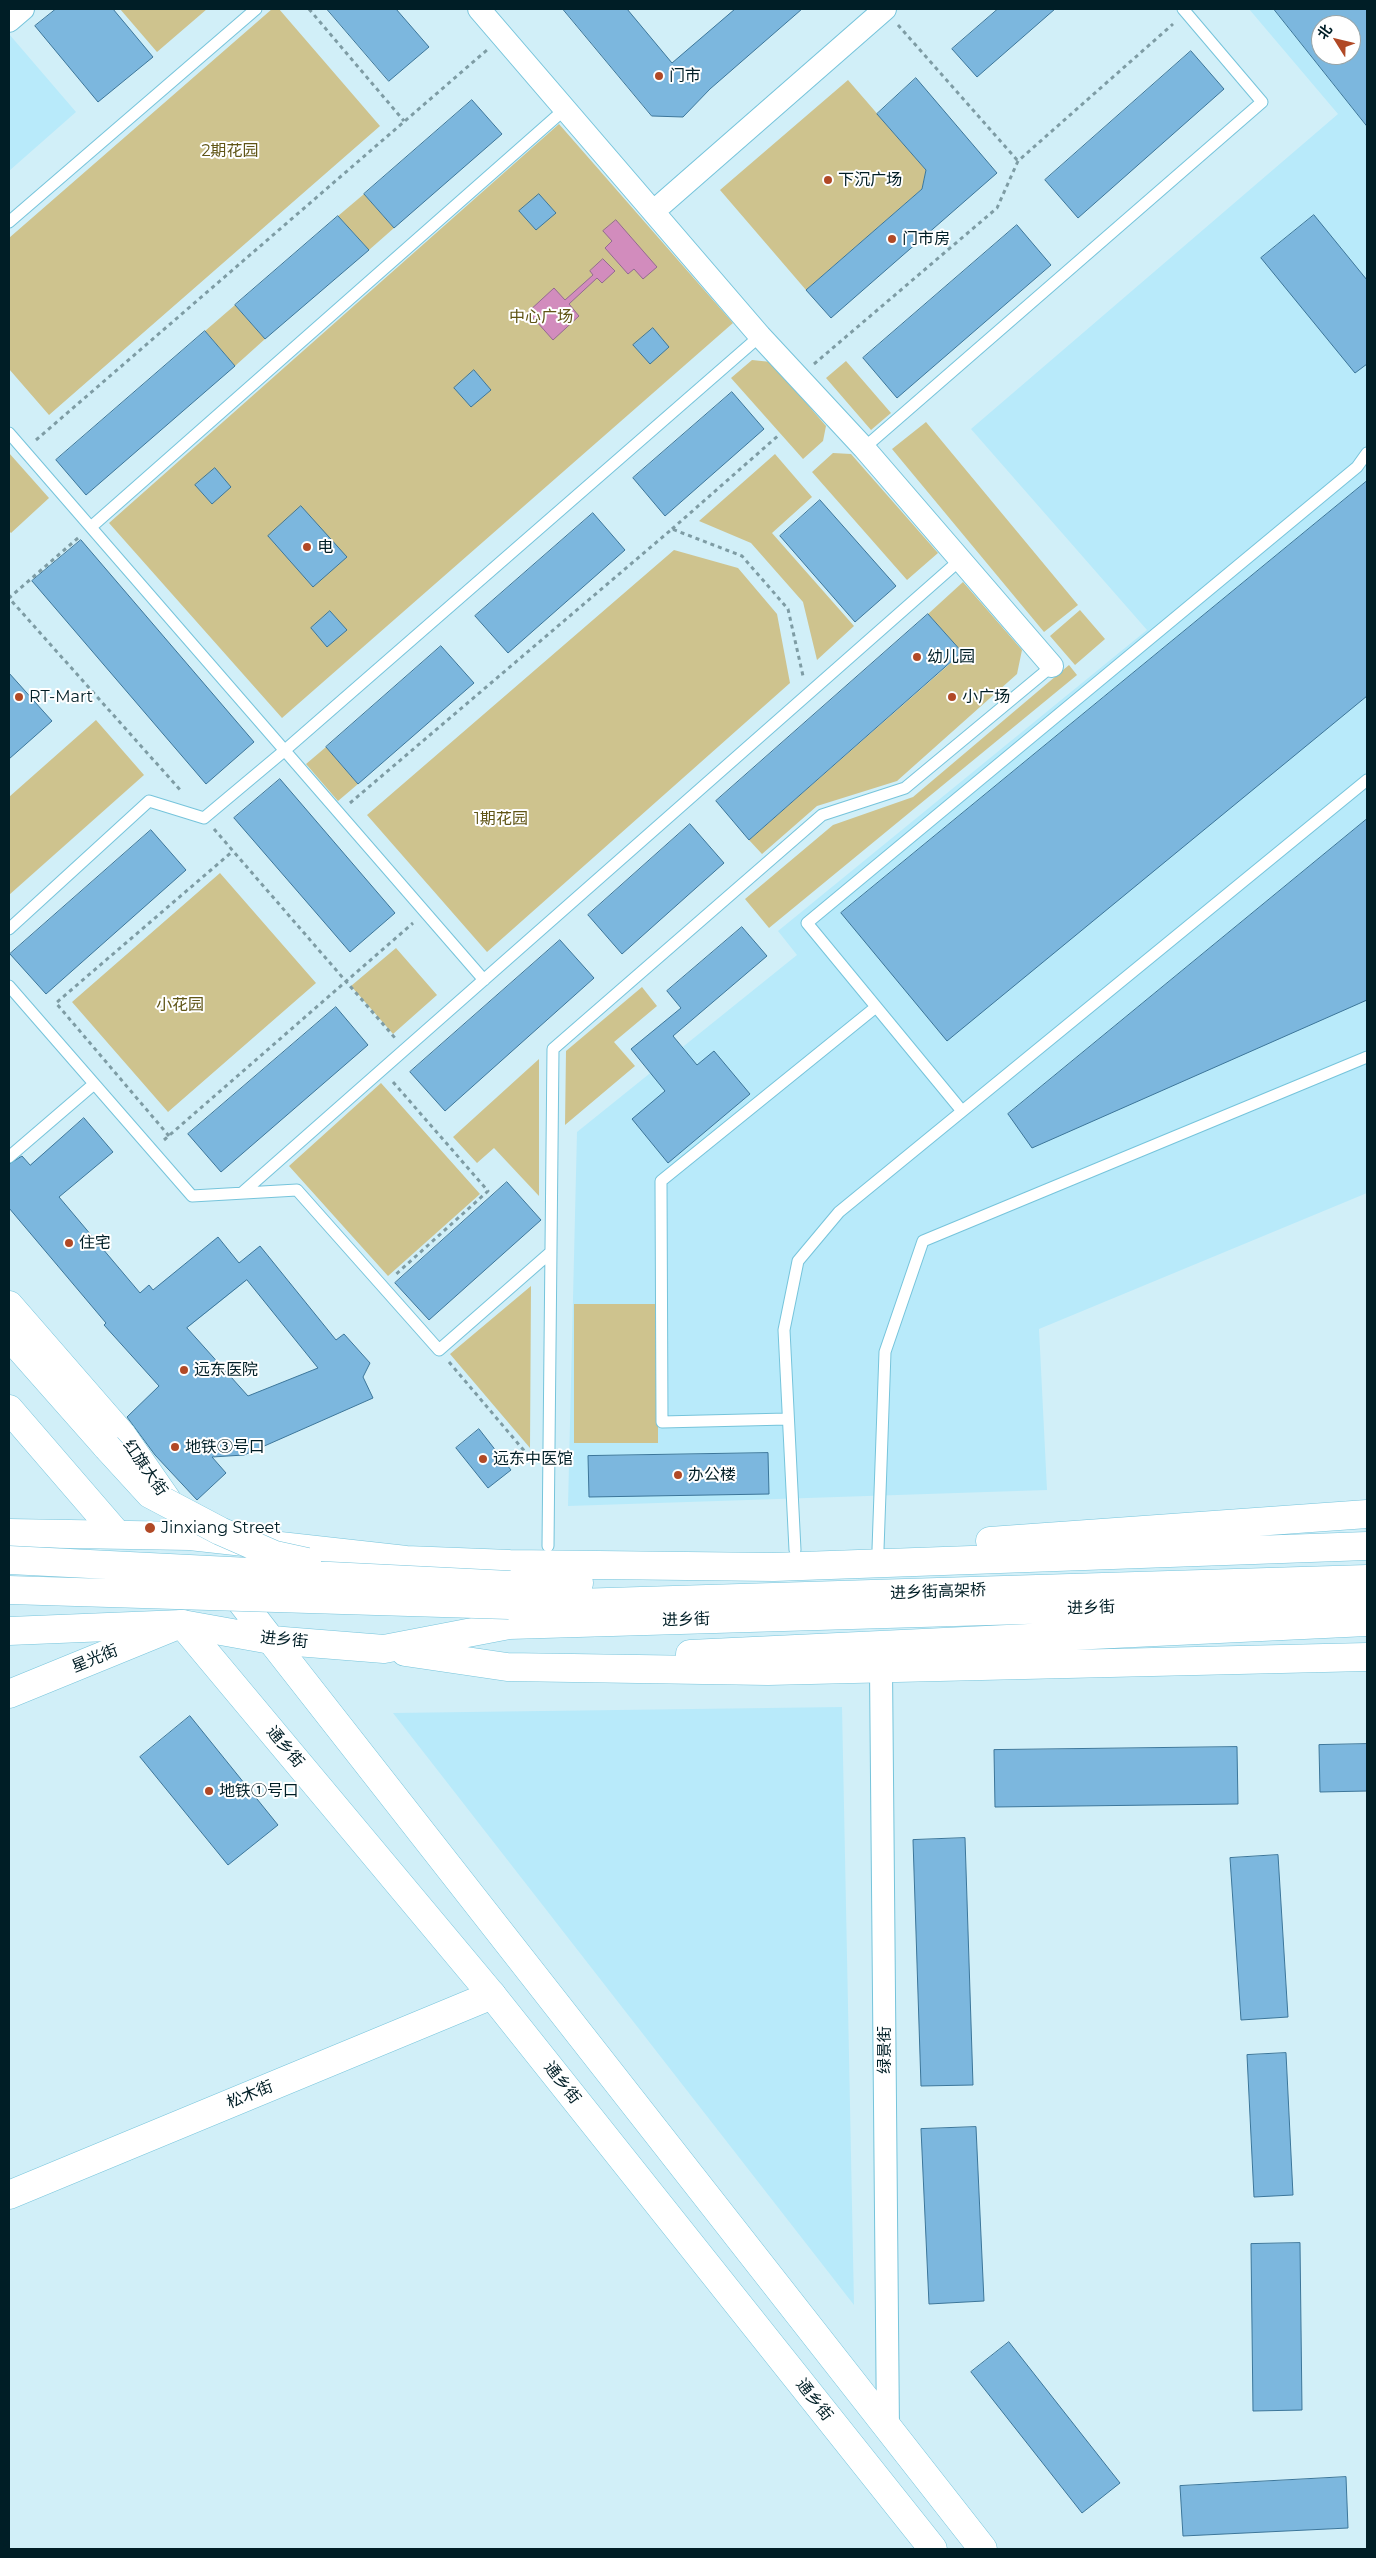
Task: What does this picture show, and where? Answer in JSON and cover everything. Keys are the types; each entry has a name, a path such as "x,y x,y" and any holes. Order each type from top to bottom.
{"main road":[{"name":"红旗大街","path":"9,1306 122,1435 190,1536 271,1640"},
{"path":"9,1336 150,1494 220,1531 275,1555 374,1577"},
{"path":"9,1409 116,1534 182,1624"},
{"path":"406,1560 506,1545 795,1550 878,1549 1367,1514"},
{"path":"9,1533 190,1536 406,1560 510,1564 774,1567 1367,1546"},
{"name":"进乡街高架桥","path":"509,1595 1367,1558"},
{"path":"9,1560 374,1577 509,1595"},
{"name":"进乡街高架桥","path":"509,1595 1367,1579"},
{"path":"9,1590 509,1595"},
{"name":"进乡街","path":"9,1631 182,1624 271,1640 384,1649 508,1625 1367,1600"},
{"path":"548,1666 732,1650 935,1643 1367,1622"},
{"name":"星光街","path":"9,1694 182,1624"},
{"name":"通乡街","path":"182,1624 492,1995 932,2549"},
{"path":"271,1640 983,2549"},
{"path":"384,1649 507,1667 548,1666 768,1671 1367,1657"},
{"name":"松木街","path":"9,2195 492,1995"}],"street":[{"path":"9,21 23,9"},
{"path":"479,9 760,336 864,448 1052,666"},
{"path":"654,211 885,9"},
{"name":"绿景街","path":"881,1669 888,2430"}],"lane":[{"path":"9,222 256,9"},
{"path":"864,448 1262,102 1185,11"},
{"path":"91,527 565,109"},
{"path":"9,929 149,801 204,818 284,751 760,336"},
{"path":"9,433 484,980"},
{"path":"962,1111 807,923 1358,466 1367,453"},
{"path":"242,1193 960,560"},
{"path":"548,1546 553,1049 822,815 904,788 1052,666"},
{"path":"795,1550 784,1330 798,1261 839,1212 1367,780"},
{"path":"9,986 192,1196 298,1190 439,1350 551,1252"},
{"path":"787,1419 662,1422 661,1181 876,1007"},
{"path":"878,1549 885,1352 922,1241 1367,1057"},
{"path":"9,1157 94,1084"}],"path":[{"path":"309,9 404,121"},
{"path":"885,9 1018,161"},
{"path":"798,377 997,208 1018,161 1185,11"},
{"path":"24,451 503,36"},
{"path":"338,813 672,529 780,434"},
{"path":"91,527 9,598 233,851 405,1050"},
{"path":"672,529 742,556 788,608 808,694"},
{"path":"169,1136 56,1003 233,851"},
{"path":"152,1151 425,913"},
{"path":"382,1070 488,1191 383,1287"},
{"path":"439,1350 548,1479"}],"shaded area":[{"path":"1249,9 1367,9 1367,1193 1039,1329 1047,1490 568,1506 577,1132 797,955 778,931 1147,630 971,429 1338,114"},
{"path":"9,34 76,112 9,171"},
{"path":"616,220 657,267 643,279 634,269 628,274 605,248 612,241 603,231"},
{"path":"603,259 615,271 602,283 597,278 569,304 579,316 553,340 528,312 554,288 565,300 593,275 590,271"},
{"path":"842,1707 854,2305 393,1713"}],"green space":[{"path":"120,9 207,9 157,52"},
{"name":"2期花园","path":"272,9 279,9 380,126 49,415 9,369 9,238"},
{"name":"下沉广场","path":"848,80 926,170 922,189 806,290 720,190"},
{"name":"中心广场","path":"559,124 733,323 282,718 109,523"},
{"path":"364,194 394,228 369,250 338,216"},
{"path":"235,305 265,339 235,366 205,331"},
{"path":"752,360 771,362 826,426 823,441 803,459 731,378"},
{"path":"846,361 891,413 871,430 826,378"},
{"path":"926,422 1078,605 1044,632 892,449"},
{"path":"9,453 49,498 11,533 9,531"},
{"path":"833,453 851,454 938,553 907,580 812,472"},
{"path":"775,454 812,497 772,533 854,626 817,660 803,602 751,543 699,521"},
{"name":"1期花园","path":"674,550 738,568 777,614 790,683 487,952 367,815"},
{"path":"963,582 1022,650 1017,674 897,781 817,806 762,854 749,840 962,653 928,614"},
{"path":"1080,610 1105,639 1075,665 1050,636"},
{"path":"1069,665 1077,675 769,928 745,899 833,825 913,797"},
{"path":"96,720 144,775 9,895 9,797"},
{"path":"326,747 358,784 338,801 306,764"},
{"name":"小花园","path":"220,873 316,983 168,1112 72,1002"},
{"path":"396,948 437,995 393,1034 351,986"},
{"path":"642,987 657,1006 614,1042 635,1066 565,1125 566,1051"},
{"path":"539,1059 539,1196 494,1148 477,1163 453,1137"},
{"path":"381,1083 480,1194 388,1276 289,1166"},
{"path":"531,1286 530,1448 450,1354"},
{"path":"574,1304 658,1304 658,1443 574,1443"}],"building":[{"path":"56,9 113,9 153,57 98,102 35,26"},
{"path":"327,9 396,9 429,47 389,81"},
{"path":"563,9 627,9 672,63 735,9 802,9 710,89 683,117 652,116"},
{"path":"998,9 1055,9 977,77 952,49"},
{"path":"1274,9 1367,9 1367,126 1319,65 1361,65 1361,15 1311,15 1311,56"},
{"path":"1191,51 1224,89 1078,218 1045,180"},
{"name":"门市房","path":"916,78 997,173 831,318 806,290 922,189 926,170 877,114"},
{"path":"472,100 502,134 394,228 364,194"},
{"path":"539,194 556,213 536,230 519,211"},
{"path":"1314,215 1367,280 1367,364 1355,373 1261,258"},
{"path":"338,216 369,250 265,339 235,305"},
{"path":"1017,225 1051,265 897,398 863,358"},
{"path":"653,328 669,347 650,364 633,345"},
{"path":"205,331 235,366 86,495 56,460"},
{"path":"474,370 491,390 471,407 454,388"},
{"path":"732,392 764,429 665,516 633,478"},
{"path":"215,468 231,487 212,504 195,485"},
{"path":"1367,481 1367,696 947,1041 841,913"},
{"path":"820,500 896,586 855,622 780,536"},
{"name":"电","path":"301,506 347,557 313,587 268,536"},
{"path":"593,513 625,550 508,653 475,616"},
{"path":"81,540 254,742 206,784 32,581"},
{"path":"330,611 347,630 327,647 311,628"},
{"path":"928,614 962,652 749,840 716,801"},
{"path":"441,646 474,683 358,784 326,747"},
{"name":"RT-Mart","path":"9,673 52,721 9,759"},
{"path":"280,779 395,913 350,952 234,818"},
{"path":"1367,819 1367,1000 1032,1148 1008,1114"},
{"path":"690,824 724,863 622,954 588,915"},
{"path":"151,830 186,870 46,994 10,954"},
{"path":"742,927 767,956 673,1036 697,1065 714,1051 750,1094 668,1163 632,1119 665,1091 631,1049 681,1008 667,991"},
{"path":"560,940 594,978 445,1111 410,1072"},
{"path":"336,1007 368,1045 221,1172 188,1134"},
{"path":"84,1118 113,1152 59,1197 140,1293 149,1285 153,1290 218,1237 239,1263 260,1246 336,1340 344,1334 370,1363 363,1377 373,1398 244,1455 212,1457 226,1473 197,1500 155,1455 127,1417 159,1386 104,1325 106,1323 9,1208 9,1164 22,1156 30,1165","holes":["247,1280 318,1368 248,1396 187,1328"]},
{"path":"507,1182 541,1220 429,1320 395,1283"},
{"name":"远东中医馆","path":"479,1429 511,1470 488,1488 456,1448"},
{"name":"办公楼","path":"768,1453 769,1494 589,1497 588,1456"},
{"name":"地铁①号口","path":"190,1716 278,1825 228,1865 140,1757"},
{"path":"1367,1744 1367,1791 1320,1792 1319,1745"},
{"path":"1237,1747 1238,1804 995,1807 994,1750"},
{"path":"965,1838 973,2085 921,2086 913,1840"},
{"path":"1278,1855 1288,2017 1241,2020 1230,1858"},
{"path":"1286,2053 1293,2195 1254,2197 1247,2055"},
{"path":"976,2127 984,2301 929,2304 921,2129"},
{"path":"1300,2243 1302,2410 1253,2411 1251,2244"},
{"path":"1009,2342 1120,2483 1082,2513 971,2372"},
{"path":"1346,2477 1348,2528 1183,2536 1180,2486"}],"place":[{"name":"门市","path":"659,76"},
{"name":"下沉广场","path":"828,180"},
{"name":"门市房","path":"892,239"},
{"name":"电","path":"307,547"},
{"name":"幼儿园","path":"917,657"},
{"name":"RT-Mart","path":"19,697"},
{"name":"小广场","path":"952,697"},
{"name":"住宅","path":"69,1243"},
{"name":"远东医院","path":"184,1370"},
{"name":"地铁③号口","path":"175,1447"},
{"name":"远东中医馆","path":"483,1459"},
{"name":"办公楼","path":"678,1475"},
{"name":"Jinxiang Street","path":"150,1528"},
{"name":"地铁①号口","path":"209,1791"}]}
